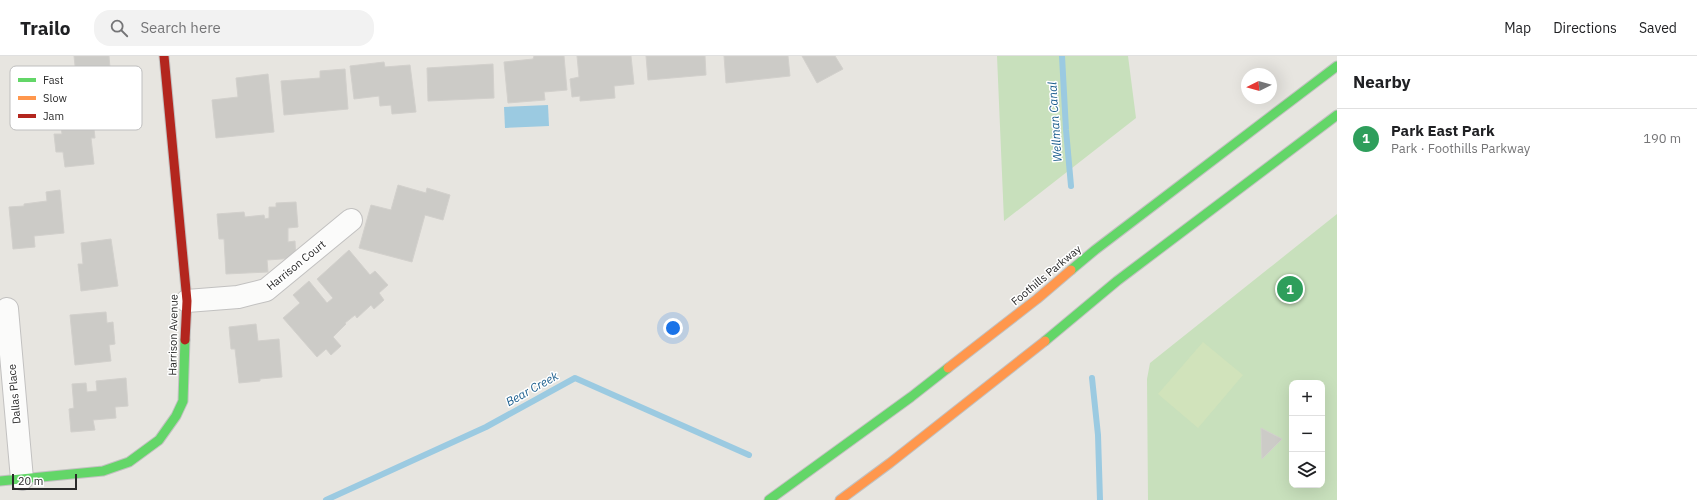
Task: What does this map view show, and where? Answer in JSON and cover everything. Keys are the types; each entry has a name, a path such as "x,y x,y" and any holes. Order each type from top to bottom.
{"main road":[{"name":"Harrison Avenue","path":"0,481 103,471 129,462 159,440 176,416 183,401 187,301 164,56"},
{"name":"Foothills Parkway","path":"769,500 911,397 1037,299 1095,250 1337,66"},
{"path":"840,500 890,463 1056,332 1117,281 1337,115"},
{"path":"847,500 890,463"}],"street":[{"name":"Harrison Court","path":"187,301 238,297 266,290 351,220"},
{"name":"Dallas Place","path":"7,309 22,479"}],"green space":[{"path":"997,56 1128,56 1136,118 1004,221"},
{"path":"1337,214 1337,500 1148,500 1147,379 1150,363"},
{"path":"1203,342 1243,375 1198,428 1158,394"}],"water":[{"path":"548,105 549,126 505,128 504,107"}],"building":[{"path":"74,56 109,56 110,66 75,66"},
{"path":"534,56 564,56 567,90 544,92 545,100 508,103 504,62 533,59"},
{"path":"577,56 631,56 634,84 614,86 615,98 580,101 580,96 572,97 570,79 579,77"},
{"path":"646,56 705,56 706,75 648,80"},
{"path":"724,56 788,56 790,76 726,83"},
{"path":"802,56 835,56 843,69 817,83"},
{"path":"384,62 385,67 410,65 416,112 392,114 391,105 380,106 379,96 354,99 350,66"},
{"path":"493,64 494,98 428,101 427,68"},
{"path":"345,69 348,109 284,115 281,81 320,78 320,71"},
{"path":"268,74 274,132 216,138 212,100 238,97 236,78"},
{"path":"61,130 94,130 95,138 91,138 94,164 65,167 63,152 56,152 54,134 62,134"},
{"path":"398,185 426,193 427,188 450,195 443,220 425,215 412,262 359,248 371,205 391,210"},
{"path":"60,190 64,233 34,236 35,247 13,249 9,207 24,206 24,204 47,201 46,192"},
{"path":"296,202 298,227 288,228 288,242 295,241 296,258 267,260 268,272 226,274 224,239 219,239 217,214 244,212 245,217 264,215 265,219 269,218 269,207 276,207 276,203"},
{"path":"111,239 118,286 81,291 78,264 83,264 81,243"},
{"path":"349,250 370,275 375,271 388,285 379,293 384,300 374,309 371,305 357,318 355,315 345,323 346,324 333,337 341,346 331,355 326,349 317,357 283,318 300,303 293,295 309,281 327,303 333,298 317,279"},
{"path":"106,312 107,323 113,322 115,344 109,345 111,361 75,365 70,315"},
{"path":"256,324 258,341 279,339 282,377 239,383 235,349 231,349 229,327"},
{"path":"126,378 128,406 115,407 116,418 93,420 95,430 71,432 69,409 74,408 72,384 86,383 87,392 97,391 96,381"},
{"path":"1261,428 1282,439 1262,459"}],"waterway":[{"name":"Wellman Canal","path":"1062,56 1071,186"},
{"name":"Bear Creek","path":"326,500 486,427 575,378 749,455"},
{"name":"Wellman Canal","path":"1092,378 1098,435 1100,500"}],"traffic: fast":[{"path":"1071,270 1095,250 1337,66"},
{"path":"1045,341 1117,281 1337,115"},
{"path":"0,481 103,471 129,462 159,440 176,416 183,401 185,340"},
{"path":"769,500 911,397 948,368"}],"traffic: slow":[{"path":"948,368 1037,299 1071,270"},
{"path":"840,500 890,463 1045,341"}],"traffic: jam":[{"path":"164,56 187,301 185,340"}],"place":[{"name":"Park East Park","path":"1290,289"}]}
